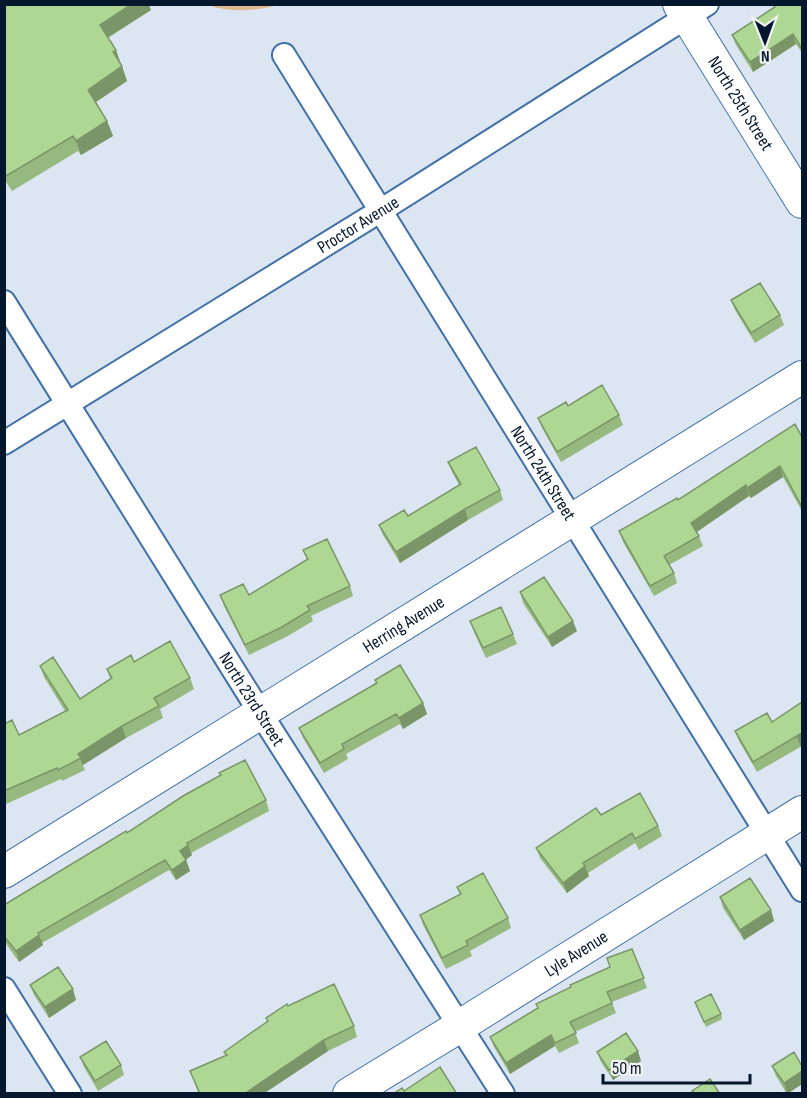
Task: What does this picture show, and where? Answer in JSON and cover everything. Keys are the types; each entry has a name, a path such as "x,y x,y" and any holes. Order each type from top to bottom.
{"main road":[{"name":"North 25th Street","path":"691,9 802,202"},
{"name":"Herring Avenue","path":"4,872 802,377"},
{"name":"Lyle Avenue","path":"349,1094 802,812"}],"street":[{"name":"Proctor Avenue","path":"4,443 380,211 691,9"},
{"name":"North 24th Street","path":"284,55 802,890"},
{"name":"North 23rd Street","path":"4,302 261,714 503,1094"},
{"path":"4,989 70,1094"}],"shaded area":[{"path":"208,4 278,5 243,10"}],"building":[{"path":"4,4 132,4 100,25 116,50 113,52 122,66 88,90 107,121 76,141 73,136 6,176 4,173"},
{"path":"774,4 802,4 802,49 793,34 750,62 732,35 775,7"},
{"path":"760,283 780,315 751,333 731,300"},
{"path":"602,385 619,415 557,452 538,418 566,402 568,406"},
{"path":"795,424 802,437 802,507 780,466 747,488 746,485 691,523 699,536 664,556 674,573 650,586 619,531 677,498 678,500"},
{"path":"476,447 500,490 396,552 379,525 404,510 408,516 461,484 448,462"},
{"path":"327,539 350,586 307,606 310,610 245,645 220,595 243,584 249,595 308,559 303,550"},
{"path":"544,577 573,621 548,637 520,592"},
{"path":"501,607 513,634 483,648 470,621"},
{"path":"170,641 190,678 154,698 159,706 78,754 81,758 58,770 57,768 4,791 4,724 12,720 19,735 68,710 40,666 53,657 80,699 112,678 107,669 131,655 134,662"},
{"path":"400,665 423,703 399,718 396,714 342,744 344,749 320,763 299,728 377,683 375,680"},
{"path":"802,702 802,733 753,762 735,731 767,713 772,722"},
{"path":"245,760 266,800 187,843 188,845 180,851 186,860 172,870 165,860 38,933 39,935 16,951 4,936 4,905 126,831 127,833 183,796 221,775 219,773"},
{"path":"640,793 658,826 635,839 632,833 583,863 585,866 563,883 536,848 596,808 601,815"},
{"path":"483,873 508,918 466,941 468,945 442,958 420,915 461,894 457,887"},
{"path":"750,878 771,910 740,930 720,897"},
{"path":"632,949 644,978 607,992 612,1003 570,1022 576,1033 555,1043 551,1035 506,1063 490,1037 538,1008 536,1004 610,967 607,958"},
{"path":"58,967 73,989 45,1007 30,985"},
{"path":"334,984 354,1026 324,1040 244,1094 200,1094 190,1071 227,1055 224,1052 268,1021 266,1018 287,1004 288,1006"},
{"path":"711,994 721,1014 704,1022 695,1002"},
{"path":"626,1033 638,1051 609,1070 597,1052"},
{"path":"106,1041 121,1065 95,1081 80,1057"},
{"path":"794,1052 802,1066 802,1071 784,1083 772,1066"},
{"path":"440,1067 457,1094 393,1094 402,1088 404,1091"},
{"path":"710,1079 720,1094 694,1094 692,1091"}]}
